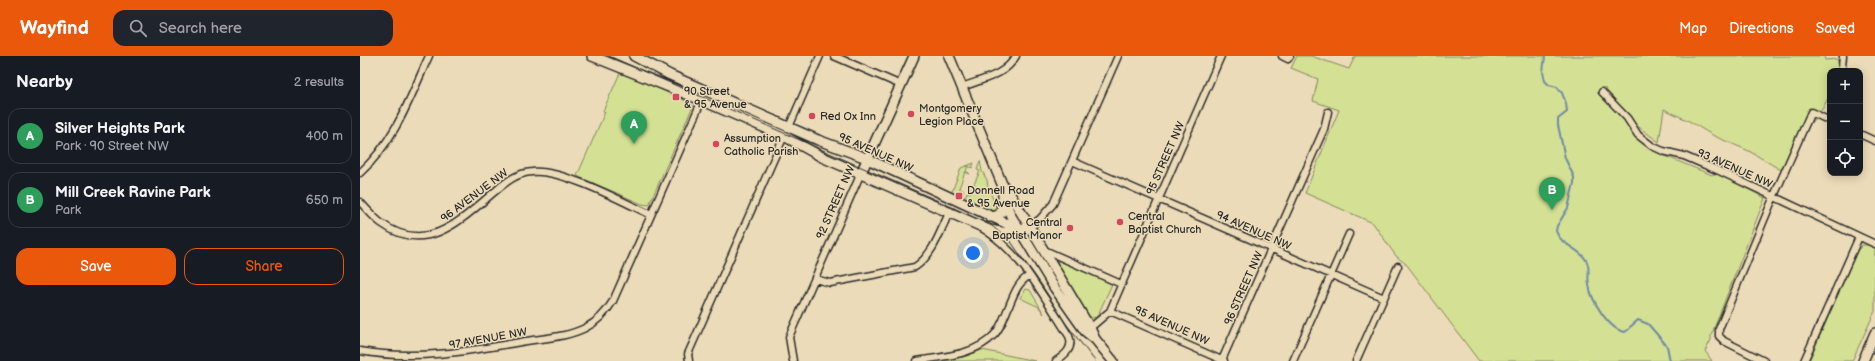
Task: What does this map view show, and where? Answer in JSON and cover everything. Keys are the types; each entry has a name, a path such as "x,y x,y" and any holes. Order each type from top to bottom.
{"street":[{"path":"360,173 377,155 393,132 429,56"},
{"path":"592,56 702,100 784,136 822,156 862,174 996,232 1008,233 1020,231 1029,227 1040,219 1053,204 1118,56"},
{"name":"95 AVENUE NW","path":"634,56 670,75 867,160 1020,231"},
{"path":"789,127 820,56"},
{"path":"834,56 901,85"},
{"name":"92 STREET NW","path":"793,361 789,337 914,56"},
{"path":"949,56 1002,184 1010,194 1090,328 1095,339"},
{"path":"962,88 1002,71 1010,65 1016,56"},
{"name":"95 STREET NW","path":"1090,328 1110,311 1221,56"},
{"path":"1842,67 1843,56"},
{"name":"93 AVENUE NW","path":"1602,92 1624,115 1638,135 1652,146 1663,151 1684,156 1774,196 1875,244"},
{"path":"651,215 702,100"},
{"name":"96 STREET NW","path":"1223,361 1324,129 1328,112"},
{"path":"1764,361 1724,341 1720,338 1718,332 1774,196 1812,112 1827,120"},
{"path":"1863,135 1875,141"},
{"path":"684,361 784,136"},
{"name":"94 AVENUE NW","path":"1072,161 1384,298"},
{"name":"96 AVENUE NW","path":"360,202 376,218 393,230 413,236 428,235 450,228 512,178 526,172 543,171 570,179 651,215"},
{"path":"990,216 996,216 1001,213 1003,196 1002,184"},
{"path":"1003,196 1020,231 1070,312 1085,331 1095,339 1113,361"},
{"path":"815,278 830,283 915,267 924,261 930,252 950,212"},
{"name":"97 AVENUE NW","path":"360,351 390,357 417,358 453,354 581,330 598,320 610,307 651,215"},
{"path":"969,220 1006,246 1029,276 1069,336 1071,343 1067,352 1056,361"},
{"path":"1293,361 1349,234"},
{"path":"1804,361 1860,237"},
{"path":"1042,248 1121,284"},
{"path":"1356,361 1398,266"},
{"path":"917,361 967,352 986,342 995,335 1020,284 1029,276"},
{"name":"95 AVENUE NW","path":"1110,311 1223,361"},
{"path":"1863,361 1875,333"},
{"path":"688,354 689,361"}],"green space":[{"path":"1297,56 1311,56 1349,69 1355,56 1824,56 1825,60 1837,59 1840,68 1827,68 1827,100 1823,108 1810,124 1793,155 1781,170 1749,151 1714,136 1689,121 1664,109 1659,142 1628,119 1638,135 1663,151 1660,154 1712,175 1716,173 1765,198 1711,336 1711,340 1705,351 1712,361 1479,361 1407,265 1396,256 1373,223 1305,193 1339,110 1313,101 1318,79 1291,68"},
{"path":"620,73 647,83 691,103 693,106 649,205 642,204 577,176"},
{"path":"980,161 982,171 987,180 988,187 997,209 997,211 994,212 965,197 967,192 970,193 980,171 977,170"},
{"path":"974,163 972,168 968,166 966,171 970,174 965,172 959,188 964,191 962,196 951,194 961,168"},
{"path":"1862,245 1875,248 1875,311 1852,361 1809,361 1857,251"},
{"path":"1059,261 1112,284 1097,317 1092,318 1089,316 1057,262"},
{"path":"1026,289 1030,290 1044,314 1039,307 1020,298"},
{"path":"982,350 1035,361 941,361 963,357"}],"waterway":[{"path":"1545,56 1543,72 1545,81 1549,85 1557,87 1562,93 1566,103 1567,112 1558,119 1558,125 1565,158 1574,177 1568,208 1557,226 1556,231 1562,240 1579,252 1586,260 1588,266 1590,291 1597,306 1607,320 1619,330 1625,332 1629,329"},
{"path":"1630,327 1638,320 1648,324 1667,346 1670,361"}],"tram line":[{"path":"609,56 992,226 1012,243 1067,325 1095,361"}],"place":[{"name":"90 Street & 95 Avenue","path":"676,97"},
{"name":"Montgomery Legion Place","path":"911,114"},
{"name":"Red Ox Inn","path":"812,116"},
{"name":"Silver Heights Park","path":"634,144"},
{"name":"Assumption Catholic Parish","path":"716,144"},
{"name":"Donnell Road & 95 Avenue","path":"959,196"},
{"name":"Mill Creek Ravine Park","path":"1552,210"},
{"name":"Central Baptist Church","path":"1120,222"},
{"name":"Central Baptist Manor","path":"1070,228"}]}
